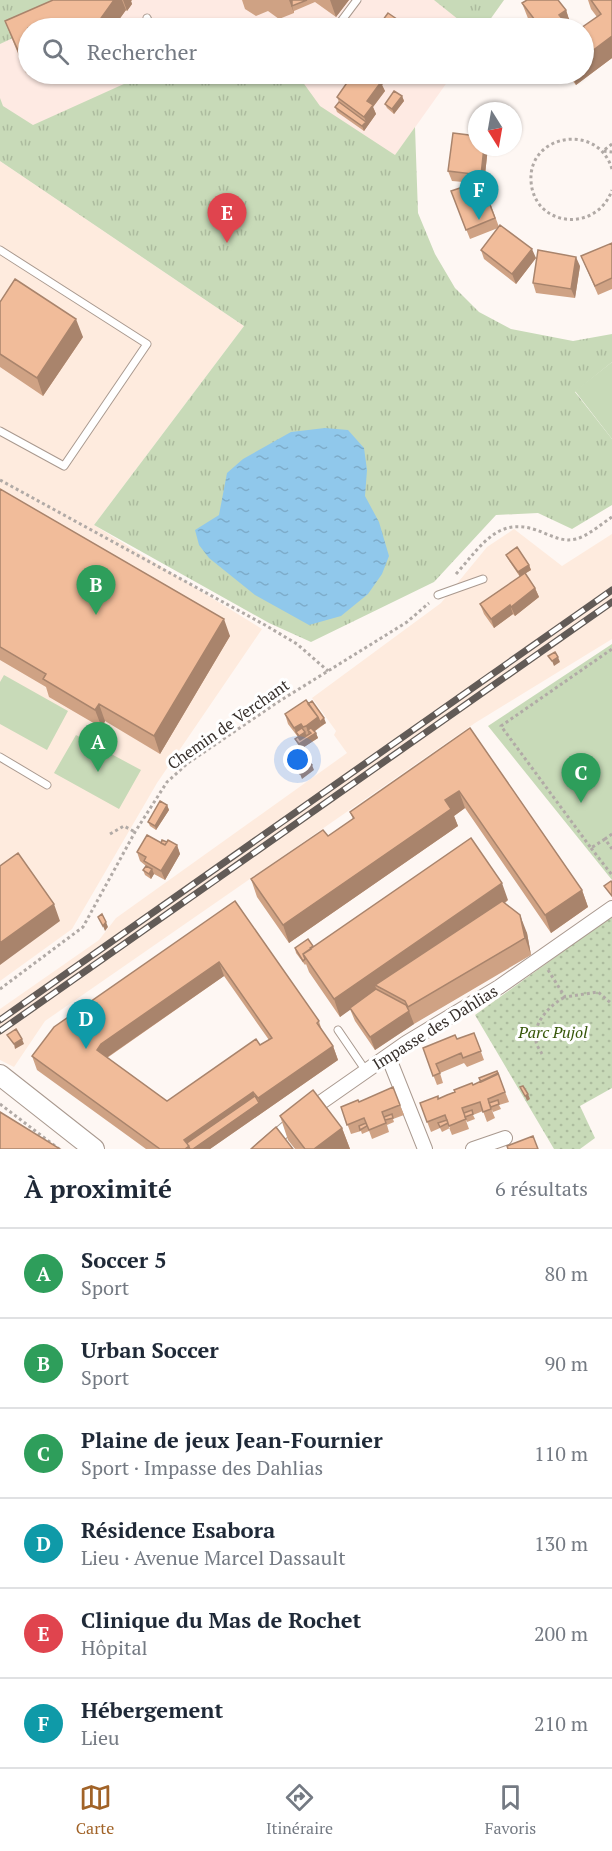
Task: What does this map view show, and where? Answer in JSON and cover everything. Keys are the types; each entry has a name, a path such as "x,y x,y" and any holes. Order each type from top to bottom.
{"street":[{"name":"Impasse des Dahlias","path":"262,1149 300,1117 366,1071 499,987 612,909"},
{"path":"388,1056 424,1149"},
{"path":"0,1075 94,1149"},
{"path":"473,1149 505,1138"}],"lane":[{"path":"344,18 357,0"},
{"path":"0,250 147,344 64,466 0,431"},
{"path":"438,595 483,579"},
{"path":"0,757 47,785"},
{"path":"338,1030 366,1071"}],"path":[{"path":"612,168 603,151 591,142 577,138 563,139 550,145 540,154 533,166 531,180 534,194 541,206 552,215 564,220 590,217 601,209 609,199 612,190"},
{"path":"603,151 612,144"},
{"path":"603,151 612,152"},
{"path":"0,480 265,625 297,644 328,671"},
{"name":"Chemin de Verchant","path":"0,989 83,927 135,832 167,782 188,763 278,702 407,622 438,595 489,537 503,529 517,525 531,527 560,540 575,540 612,517"},
{"path":"612,650 501,726 612,875"},
{"path":"110,834 124,826 135,832"},
{"path":"591,848 612,834"},
{"path":"605,839 612,849"},
{"path":"541,958 565,997"},
{"path":"542,1054 536,1041 536,1029 546,1012 556,1002 565,997 598,992 612,1004"},
{"path":"0,1104 59,1149"}],"shaded area":[{"path":"0,0 504,0 491,18 18,18 18,84 446,84 261,344 244,326 0,161"},
{"path":"0,161 244,326 94,525 262,629 157,783 72,929 0,981"},
{"path":"514,529 562,566 612,534 612,639 475,723 45,1021 14,1067 0,1060 0,1009 99,940 116,918 347,753 334,735 336,731 312,698 441,603 487,547"}],"green space":[{"path":"0,0 95,0 52,18 18,18 18,36 0,44"},
{"path":"434,0 504,0 491,18 456,18"},
{"path":"124,84 304,84 320,106 395,155 415,127 418,213 435,254 455,288 479,312 511,329 573,341 612,334 612,362 575,392 612,439 612,505 572,529 538,513 496,515 434,582 311,642 269,623 94,525 244,326 0,161 0,98 3,106 33,125"},
{"path":"612,362 612,439 575,391"},
{"path":"612,644 612,880 488,726"},
{"path":"4,675 68,711 47,750 0,724 0,682"},
{"path":"76,735 141,770 119,809 54,773"},
{"name":"Parc Pujol","path":"612,916 612,1088 580,1106 595,1138 580,1149 554,1149 475,1015"}],"water":[{"path":"325,428 348,430 364,448 367,470 365,496 379,522 389,556 382,574 368,594 341,616 309,625 255,595 209,558 199,545 195,530 219,515 227,473 243,459 291,432"}],"building":[{"path":"53,0 114,0 101,18 18,18 18,50 5,21"},
{"path":"292,0 307,0 292,6"},
{"path":"527,0 558,0 566,10 559,15 562,18 533,18 522,3"},
{"path":"591,0 612,0 612,36 594,50 594,19 601,14"},
{"path":"388,13 395,18 384,18"},
{"path":"346,84 380,84 367,101 373,105 364,117 337,97"},
{"path":"394,91 402,96 392,109 385,104"},
{"path":"339,102 366,122 362,126 335,107"},
{"path":"453,133 468,135 468,156 483,156 481,175 448,171"},
{"path":"481,181 495,218 466,230 451,191"},
{"path":"500,225 532,249 512,274 481,250"},
{"path":"612,243 612,278 595,286 581,256"},
{"path":"538,250 576,257 571,289 533,283"},
{"path":"15,279 76,319 37,378 0,354 0,302"},
{"path":"0,489 224,619 154,736 99,704 95,710 43,679 46,674 0,647"},
{"path":"517,547 529,565 518,572 506,555"},
{"path":"525,573 535,588 491,619 480,604"},
{"path":"555,652 558,657 552,661 548,656"},
{"path":"306,700 318,717 306,726 303,727 301,724 294,728 285,714"},
{"path":"312,701 324,718 320,722 308,704"},
{"path":"302,728 305,732 299,736 296,732"},
{"path":"311,728 316,733 299,744 295,739 298,737 300,740 311,733 308,730"},
{"path":"470,728 582,890 545,915 459,791 445,800 451,809 283,925 251,879 323,830 328,836 354,818 350,812"},
{"path":"308,761 312,765 300,774 297,769"},
{"path":"160,801 167,805 155,826 148,822"},
{"path":"147,835 165,845 168,840 177,845 161,871 144,861 146,857 137,852"},
{"path":"471,838 502,883 334,999 303,954"},
{"path":"18,853 54,904 0,943 0,866"},
{"path":"146,866 152,869 149,874 143,870"},
{"path":"611,881 612,883 612,896 604,886"},
{"path":"235,901 319,1021 317,1023 333,1046 258,1098 253,1092 184,1140 189,1146 185,1149 160,1149 32,1056 54,1027","holes":["219,962 272,1038 260,1045 256,1039 167,1101 97,1050 101,1044"]},
{"path":"502,901 520,915 525,938 408,1007 405,1001 375,985"},
{"path":"102,914 106,922 103,926 98,917"},
{"path":"308,939 313,946 303,954 305,959 303,961 295,948"},
{"path":"376,989 406,1005 409,1011 370,1037 350,1008"},
{"path":"16,1029 22,1039 14,1044 7,1035"},
{"path":"474,1033 481,1051 463,1058 461,1053 436,1064 440,1073 433,1076 423,1048 455,1035 457,1039"},
{"path":"497,1071 498,1074 481,1082 479,1078"},
{"path":"498,1073 505,1092 488,1099 491,1109 483,1112 480,1102 462,1108 466,1119 449,1126 445,1115 427,1122 420,1103 438,1096 438,1099 455,1092 454,1090 472,1083 473,1085"},
{"path":"523,1086 528,1094 525,1096 520,1087"},
{"path":"393,1087 400,1105 382,1112 386,1123 369,1130 364,1118 347,1125 341,1107"},
{"path":"313,1090 342,1128 314,1149 305,1149 280,1116"},
{"path":"255,1096 259,1103 190,1149 187,1143"},
{"path":"498,1100 499,1104 491,1107 489,1103"},
{"path":"472,1110 473,1114 465,1117 464,1113"},
{"path":"0,1112 60,1149 0,1149"},
{"path":"392,1114 393,1118 385,1120 384,1117"},
{"path":"447,1120 448,1123 440,1127 438,1123"},
{"path":"366,1123 367,1126 360,1130 359,1126"},
{"path":"276,1127 293,1149 251,1149"},
{"path":"533,1136 538,1149 508,1149 507,1146"}],"railway":[{"path":"0,1020 612,590"},
{"path":"0,1031 612,602"}],"place":[{"name":"Hébergement","path":"479,220"},
{"name":"Clinique du Mas de Rochet","path":"227,243"},
{"name":"Urban Soccer","path":"96,615"},
{"name":"Soccer 5","path":"98,772"},
{"name":"Plaine de jeux Jean-Fournier","path":"581,803"},
{"name":"Résidence Esabora","path":"86,1049"}]}
